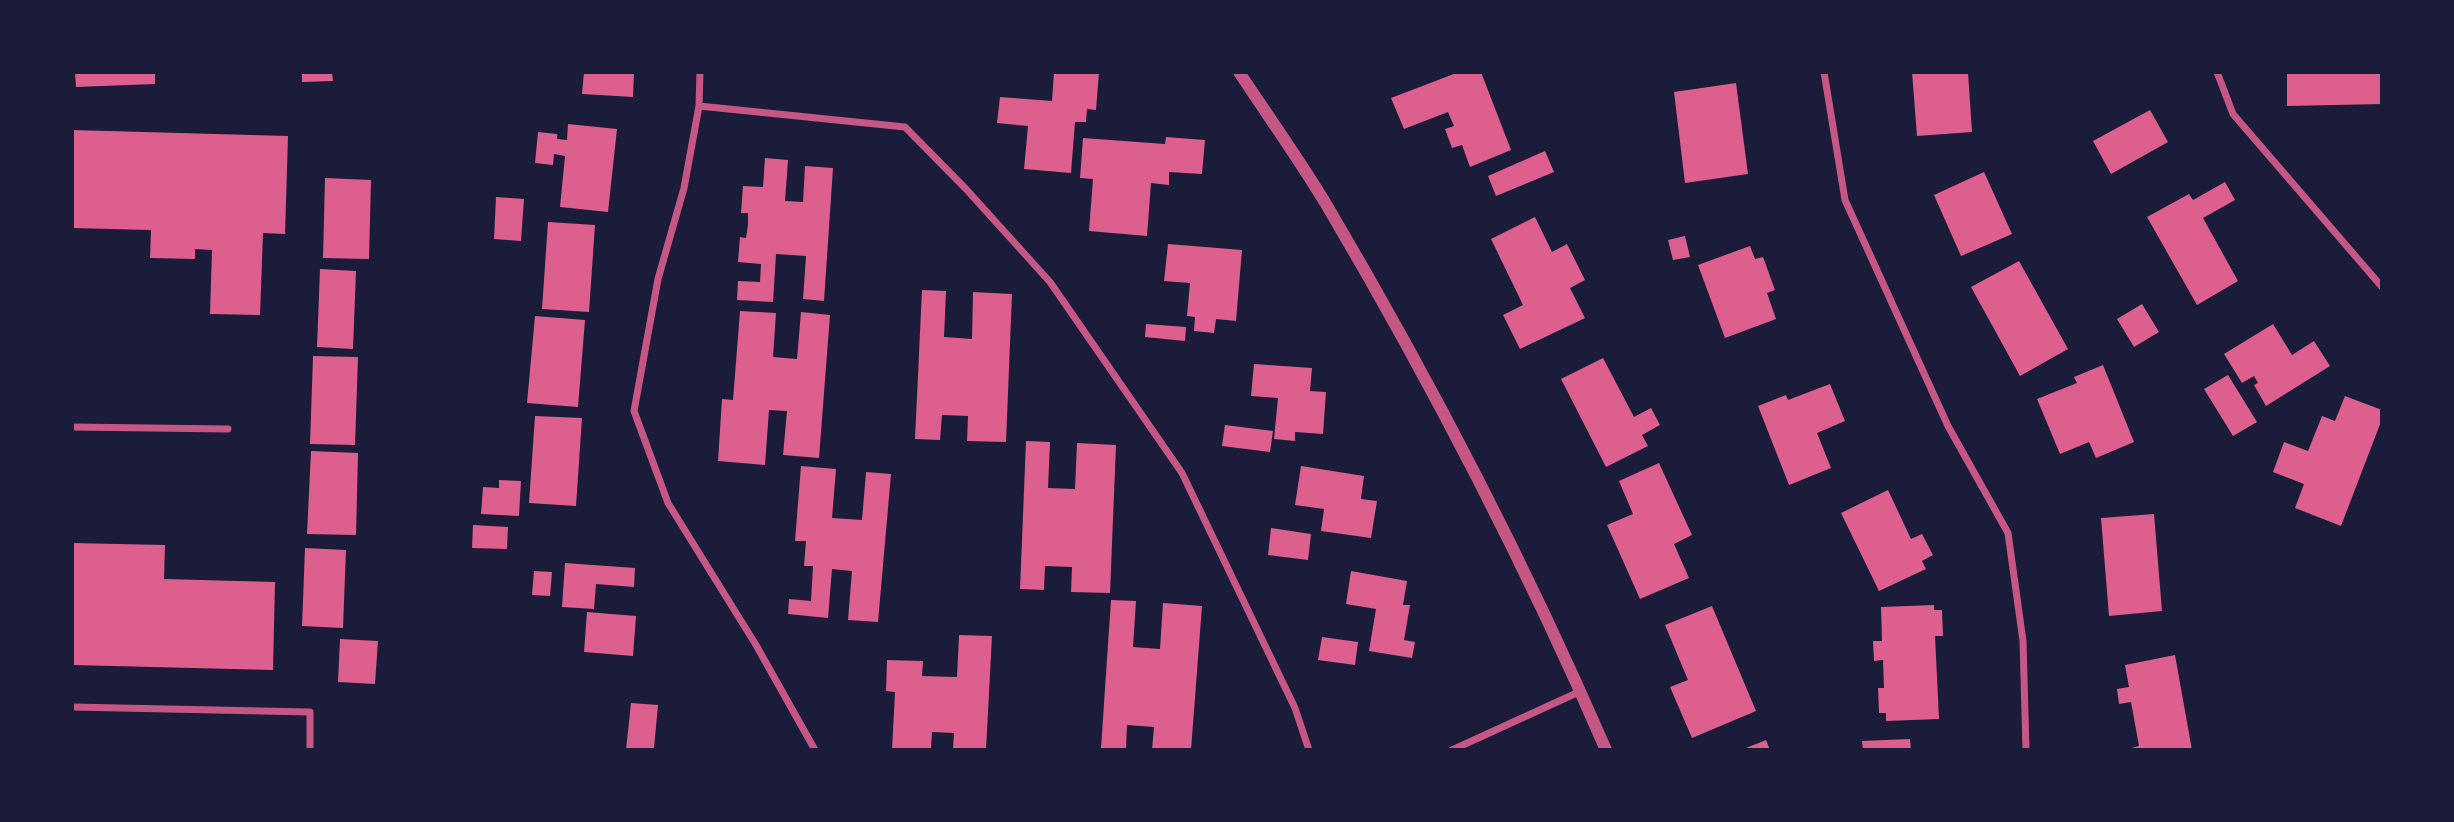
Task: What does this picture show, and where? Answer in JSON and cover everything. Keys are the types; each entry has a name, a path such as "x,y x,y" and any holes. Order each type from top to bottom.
{"street":[{"path":"700,72 699,106 684,188 658,279 634,411 668,503 756,645 815,750"},
{"path":"1238,72 1325,202 1452,427 1581,691 1606,750"},
{"path":"1824,72 1845,201 1948,426 2008,533 2023,641 2026,750"},
{"path":"2217,72 2233,114 2382,287"},
{"path":"699,106 905,127 965,189 1050,282 1182,473 1295,708 1309,750"},
{"path":"72,427 228,429"},
{"path":"1452,750 1581,691"},
{"path":"72,707 310,712 310,750"}],"building":[{"path":"75,72 155,72 155,84 76,87"},
{"path":"302,72 332,72 333,81 302,82"},
{"path":"584,72 634,72 633,97 582,94"},
{"path":"1054,72 1099,72 1096,110 1087,109 1086,122 1075,122 1071,173 1024,169 1028,126 997,123 1000,97 1052,101"},
{"path":"1459,72 1481,72 1511,150 1470,167 1462,145 1452,148 1445,129 1454,126 1448,112 1404,129 1391,98"},
{"path":"1912,72 1968,72 1972,132 1917,136"},
{"path":"2287,72 2382,72 2382,104 2287,106"},
{"path":"1736,83 1748,174 1685,183 1674,92"},
{"path":"2150,110 2168,142 2111,174 2093,141"},
{"path":"568,124 617,129 608,212 560,207 565,156 554,154 553,165 535,163 538,132 557,134 557,139 567,140"},
{"path":"72,130 288,136 285,234 263,233 260,315 210,314 212,250 195,249 195,259 150,258 151,230 72,228"},
{"path":"1166,137 1205,140 1202,174 1169,172 1169,185 1151,183 1147,236 1089,231 1093,179 1080,178 1083,138 1165,144"},
{"path":"1545,151 1554,172 1496,196 1488,176"},
{"path":"765,158 788,160 785,201 803,202 805,166 833,168 824,301 803,299 806,256 776,254 773,302 737,300 738,281 760,282 761,264 738,262 740,237 746,238 748,225 748,213 741,213 743,186 763,187"},
{"path":"1984,172 2012,234 1961,256 1934,195"},
{"path":"325,178 371,180 369,259 323,258"},
{"path":"2225,182 2235,200 2203,218 2238,281 2197,305 2147,217 2189,194 2193,200"},
{"path":"496,197 524,199 521,241 494,239"},
{"path":"1535,217 1552,252 1567,244 1585,280 1570,288 1585,318 1520,349 1503,315 1523,305 1491,239"},
{"path":"548,222 595,225 589,312 542,309"},
{"path":"1685,236 1690,257 1673,260 1668,240"},
{"path":"1168,244 1242,250 1236,321 1216,319 1214,333 1194,331 1195,317 1187,316 1190,283 1164,281"},
{"path":"1750,246 1755,259 1763,257 1775,290 1767,293 1776,319 1725,338 1698,265"},
{"path":"2019,261 2068,349 2020,376 1971,287"},
{"path":"320,269 356,271 353,349 317,347"},
{"path":"922,290 946,291 944,337 972,339 973,292 1012,294 1006,442 967,441 968,416 942,415 940,440 915,439"},
{"path":"2142,304 2159,332 2134,347 2117,319"},
{"path":"740,311 776,313 773,357 797,359 801,312 830,315 819,458 783,455 787,411 769,410 765,465 718,461 722,399 733,400"},
{"path":"535,316 585,320 578,407 527,403"},
{"path":"1146,324 1186,327 1185,341 1145,337"},
{"path":"2273,324 2292,355 2314,341 2330,366 2266,406 2254,385 2258,383 2254,376 2242,383 2224,354"},
{"path":"313,356 358,357 355,445 310,444"},
{"path":"1603,358 1634,417 1651,408 1660,425 1642,435 1648,446 1606,467 1561,379"},
{"path":"1254,364 1312,368 1310,391 1326,392 1323,434 1295,432 1295,441 1274,439 1278,398 1251,396"},
{"path":"2103,365 2134,442 2096,458 2089,442 2060,454 2037,399 2077,383 2074,377"},
{"path":"2228,375 2257,422 2233,436 2204,389"},
{"path":"1830,384 1845,421 1817,433 1831,468 1789,485 1758,406 1786,395 1788,400"},
{"path":"2345,396 2382,410 2382,419 2341,526 2295,508 2304,484 2273,472 2284,442 2308,451 2322,416 2335,421"},
{"path":"535,416 582,418 576,506 529,503"},
{"path":"1225,425 1273,431 1270,452 1222,446"},
{"path":"1026,441 1050,442 1048,488 1075,489 1077,443 1116,445 1110,593 1071,592 1072,567 1045,566 1044,590 1020,589"},
{"path":"311,451 358,453 356,535 307,534"},
{"path":"1659,463 1692,535 1674,544 1689,578 1640,599 1607,525 1633,514 1619,481"},
{"path":"801,466 836,469 832,518 862,520 866,472 891,474 878,622 848,620 852,571 832,569 828,618 788,614 789,599 811,601 813,566 804,566 806,541 795,541"},
{"path":"1301,466 1364,476 1361,499 1377,501 1371,538 1321,531 1324,509 1295,505"},
{"path":"499,480 521,481 519,516 481,514 483,487 499,488"},
{"path":"1888,490 1911,539 1922,534 1933,555 1922,561 1926,569 1879,591 1841,513"},
{"path":"2154,514 2162,611 2109,616 2101,518"},
{"path":"473,525 508,527 507,549 472,548"},
{"path":"1271,528 1311,534 1308,560 1268,555"},
{"path":"72,543 165,545 164,579 275,582 273,670 72,665"},
{"path":"305,548 346,550 343,628 302,626"},
{"path":"565,563 635,568 634,587 596,584 594,609 562,607"},
{"path":"534,571 552,572 550,596 532,595"},
{"path":"1351,571 1407,581 1403,605 1410,605 1404,640 1415,642 1412,658 1369,651 1376,609 1346,604"},
{"path":"1111,600 1136,601 1133,647 1160,649 1163,603 1202,606 1191,750 1152,750 1154,727 1127,725 1126,749 1101,748"},
{"path":"1934,605 1934,610 1942,610 1943,636 1935,636 1939,719 1886,721 1886,713 1879,713 1878,688 1884,688 1883,660 1874,661 1873,641 1882,641 1881,607"},
{"path":"1712,606 1756,711 1692,738 1670,687 1688,680 1665,625"},
{"path":"587,612 636,616 633,656 584,652"},
{"path":"959,635 992,636 986,750 953,750 954,733 932,732 931,750 892,750 895,692 886,691 887,660 923,661 922,676 957,677"},
{"path":"1322,637 1358,642 1355,665 1318,660"},
{"path":"340,639 378,641 375,684 338,682"},
{"path":"2175,655 2192,750 2124,750 2139,746 2131,702 2119,704 2117,689 2129,687 2125,665"},
{"path":"631,703 658,705 654,748 662,750 626,750"},
{"path":"1910,739 1911,750 1863,750 1862,741"},
{"path":"1766,740 1770,750 1741,750"}]}
